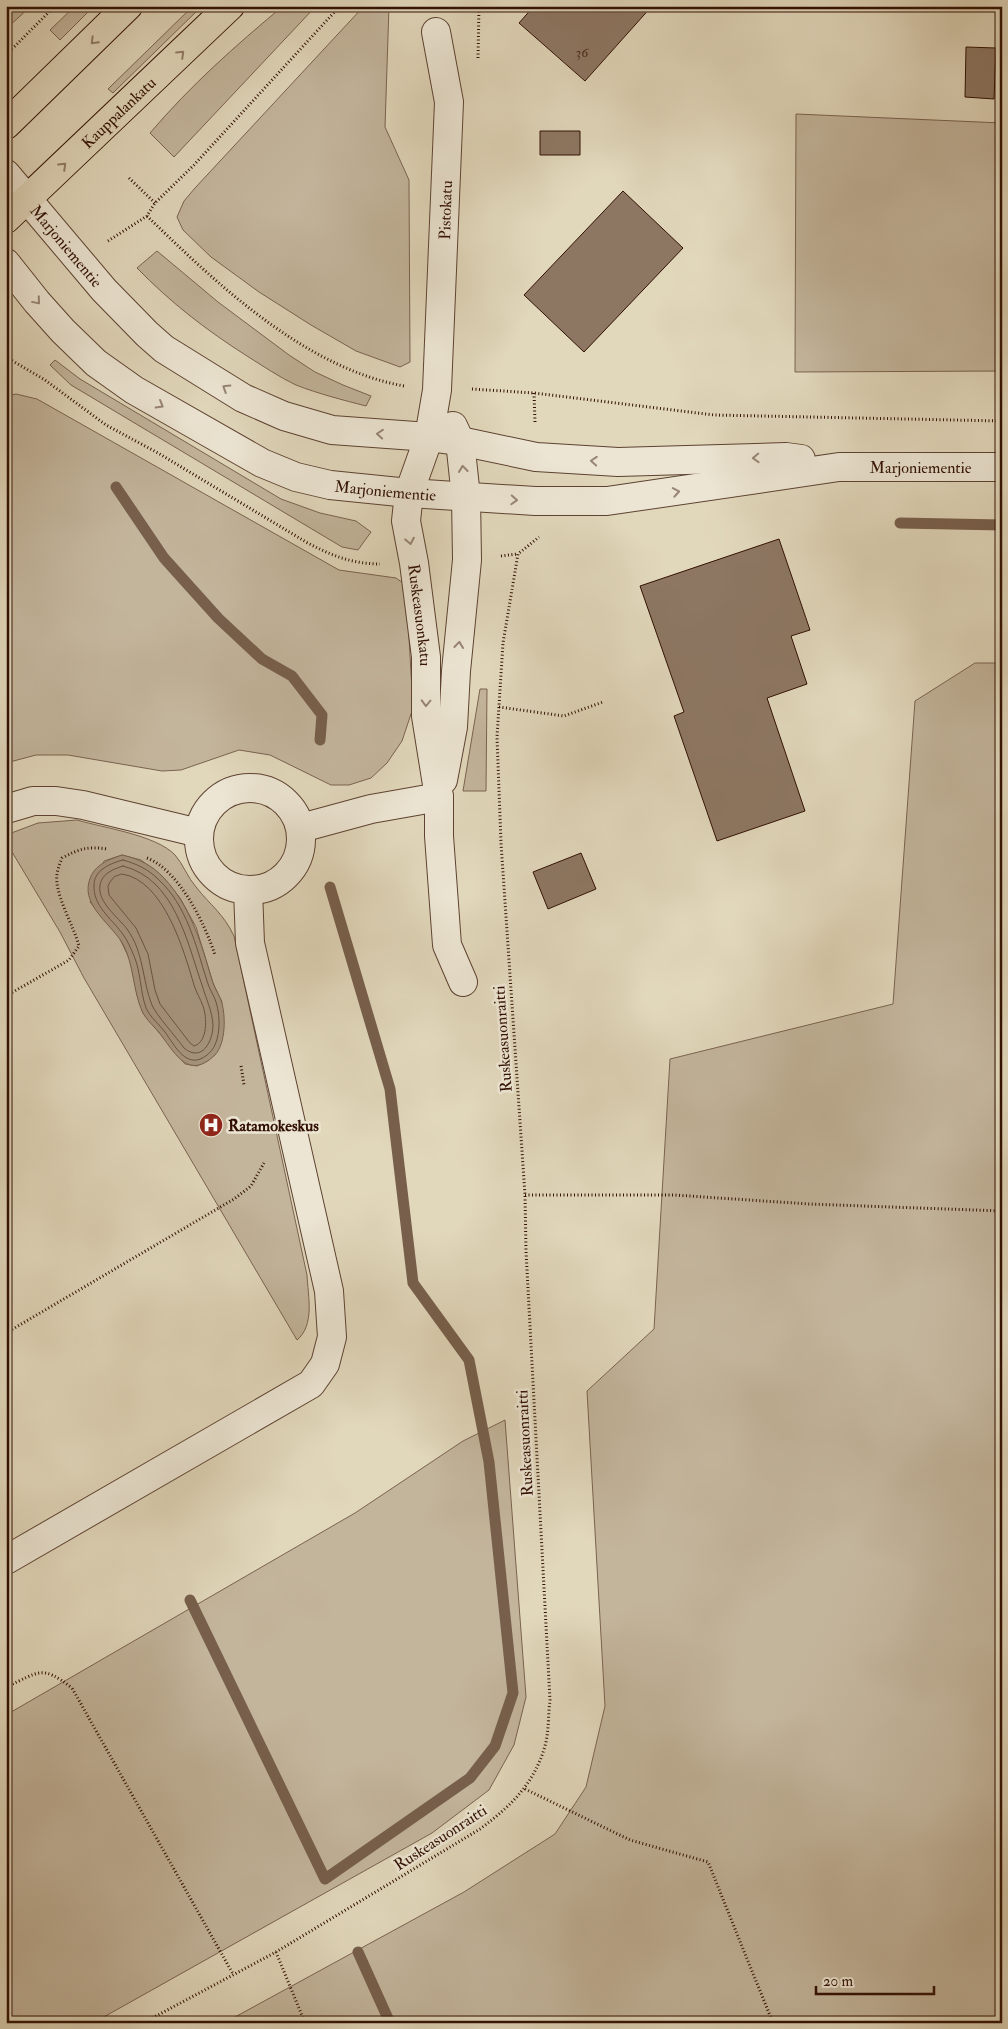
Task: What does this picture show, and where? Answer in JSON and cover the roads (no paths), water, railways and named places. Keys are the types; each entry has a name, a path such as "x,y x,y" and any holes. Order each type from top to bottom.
{"main road":[{"path":"6,125 128,6"},
{"name":"Kauppalankatu","path":"6,219 230,6"}],"street":[{"name":"Pistokatu","path":"428,437 437,390 449,102 436,32"},
{"name":"Marjoniementie","path":"6,174 104,290 147,334 164,348 243,398 284,416 332,430 460,441 546,458 618,462 786,457 839,467"},
{"name":"Marjoniementie","path":"6,263 63,331 96,363 134,390 262,463 296,477 330,485 466,497 536,501 607,501 656,495 786,473 839,467 1002,467"},
{"name":"Pistokatu","path":"437,390 460,441 466,497"},
{"name":"Ruskeasuonkatu","path":"428,437 409,493 406,521 420,604 426,657 426,716 439,798 439,836 447,945 463,982"},
{"name":"Ruskeasuonkatu","path":"439,798 453,728 456,671 467,560 466,497"},
{"path":"253,787 269,791 284,800 294,813 301,828 301,846 296,862 286,876 272,886 248,890 238,889 222,883 210,871 201,856 198,840 199,833 201,823 208,808 220,796 236,789 253,787"},
{"path":"301,828 371,809 439,798"},
{"path":"6,809 32,801 56,801 83,805 199,833"},
{"path":"6,1560 311,1384 325,1364 332,1337 329,1291 250,943 248,890"}],"water":[{"path":"122,855 134,858 155,869 173,889 194,926 224,1013 224,1029 219,1050 206,1062 190,1065 184,1062 146,1017 139,1003 130,962 124,946 94,908 90,900 89,882 94,871 106,861"}],"waterway":[{"path":"116,487 164,558 218,618 262,659 292,676 322,715 320,740"},
{"path":"900,523 1002,525"},
{"path":"190,1600 325,1879 470,1778 495,1746 513,1693 489,1462 469,1360 413,1283 390,1089 330,887"},
{"path":"358,1952 390,2023"}],"place":[{"name":"Ratamokeskus","path":"211,1125"}]}
